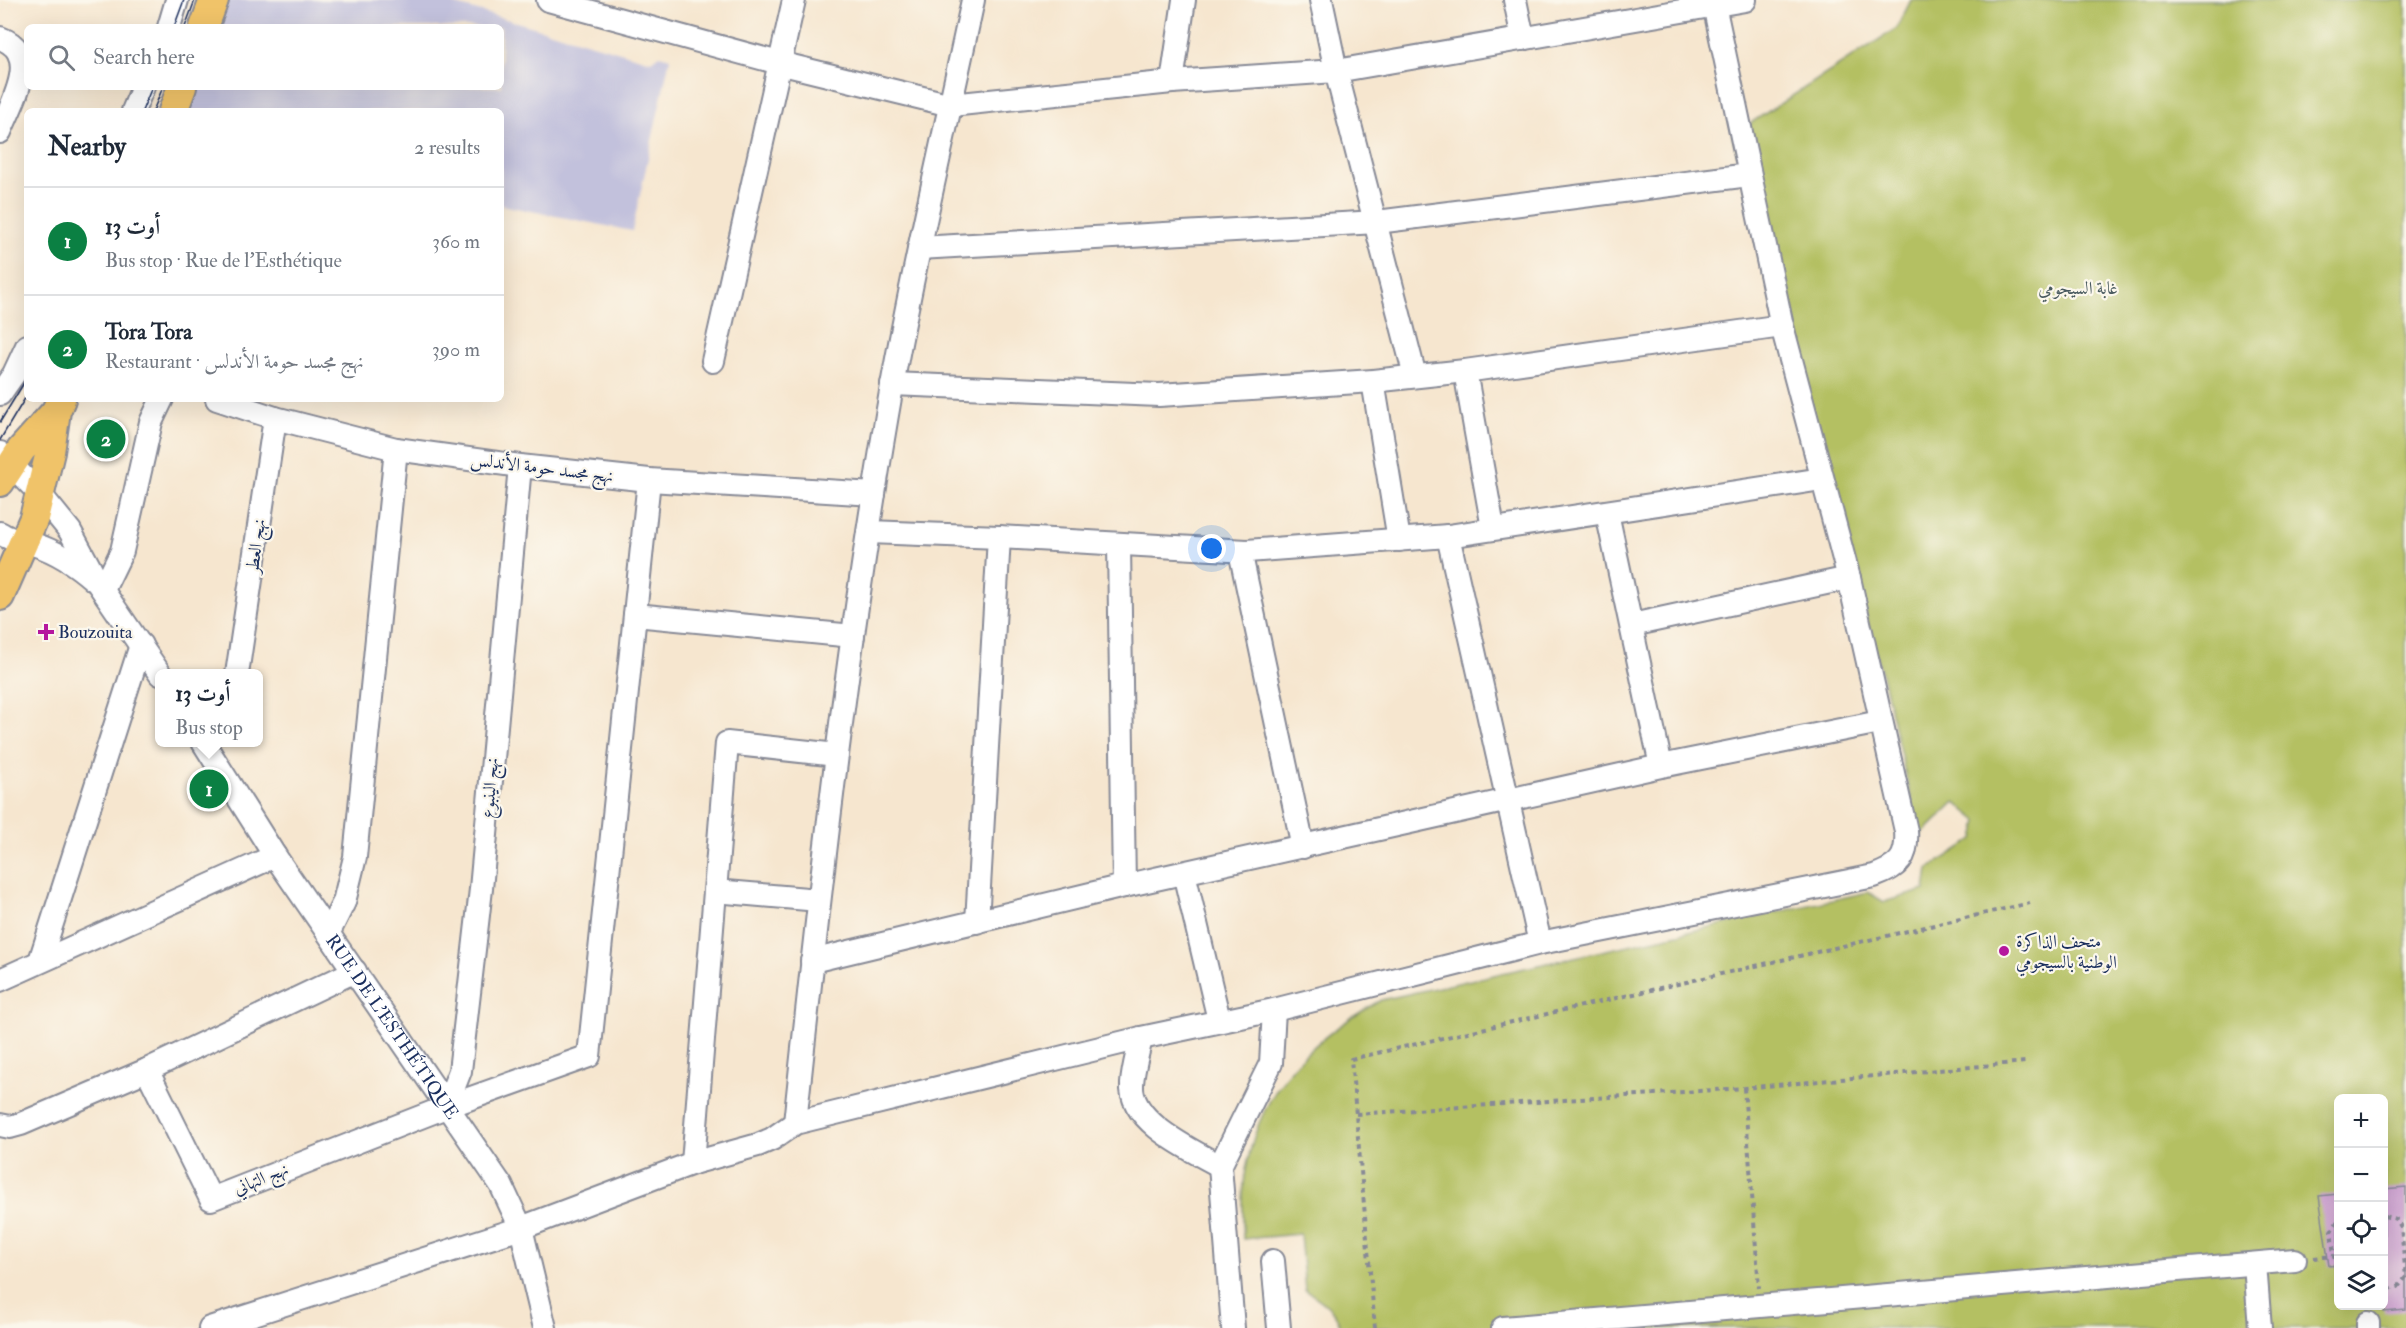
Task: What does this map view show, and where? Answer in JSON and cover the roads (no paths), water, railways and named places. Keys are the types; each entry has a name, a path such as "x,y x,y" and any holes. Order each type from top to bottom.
{"main road":[{"path":"205,24 214,0"},
{"path":"174,108 181,90"},
{"path":"4,467 58,405"},
{"path":"0,596 12,538 34,518 58,405"}],"street":[{"path":"158,0 170,24"},
{"path":"170,24 177,0"},
{"path":"548,0 596,7 779,63 951,105 1172,82 1336,71 1714,3 1745,0"},
{"path":"713,361 794,0"},
{"path":"795,1123 837,755 874,494 892,384 919,248 973,0"},
{"path":"1172,82 1184,0"},
{"path":"1321,0 1336,71 1377,222 1415,376"},
{"path":"1515,0 1523,39"},
{"path":"210,1328 521,1228 693,1163 758,1145 772,1139 795,1123 1141,1038 1274,1010 1540,943 1875,876 1891,870 1901,861 1907,846 1906,831 1849,578 1782,326 1714,3"},
{"path":"0,38 8,41 20,51 23,66 21,81 0,132"},
{"path":"134,108 142,90"},
{"path":"919,248 1377,222 1749,175"},
{"path":"892,384 1094,394 1159,394 1373,381 1465,371 1782,326"},
{"path":"0,394 14,374 24,352"},
{"path":"1465,371 1493,528"},
{"path":"1373,381 1399,540"},
{"path":"101,588 122,551 151,422 161,402"},
{"name":"نهج مجسد حومة الأندلس","path":"226,402 275,418 396,449 520,466 650,480 874,494"},
{"name":"نهج العطر","path":"238,669 275,418"},
{"path":"329,932 344,902 355,857 396,449"},
{"name":"نهج الينبوع","path":"446,1107 460,1071 481,890 520,466"},
{"path":"4,467 40,494 70,531 101,588 156,669"},
{"path":"446,1107 589,1056 650,480"},
{"path":"869,532 1240,551 1448,536 1822,480"},
{"path":"1607,513 1661,766"},
{"path":"1448,536 1540,943"},
{"path":"977,922 999,537"},
{"path":"12,538 65,558 101,588"},
{"path":"1119,545 1124,886"},
{"path":"1240,551 1303,847"},
{"path":"1632,624 1849,578"},
{"path":"635,615 853,636"},
{"path":"40,961 141,645"},
{"path":"812,961 1124,886 1661,766 1881,722"},
{"path":"693,1163 727,743 837,755"},
{"name":"RUE DE L'ESTHÉTIQUE","path":"206,747 275,856 501,1185 521,1228 545,1328"},
{"path":"0,980 275,856"},
{"path":"1184,873 1219,1020"},
{"path":"715,891 819,900"},
{"path":"0,1125 10,1127 21,1124 147,1070 355,971"},
{"path":"1233,1328 1220,1166 1272,1063 1274,1010"},
{"path":"1141,1038 1132,1086 1135,1102 1151,1123 1220,1166"},
{"name":"نهج التهاني","path":"147,1070 211,1199 446,1107"},
{"path":"1503,1328 2295,1260"},
{"path":"1273,1261 1279,1328"},
{"path":"2255,1264 2260,1328"}],"tram line":[{"path":"175,24 184,0"},
{"path":"186,24 195,0"},
{"path":"143,108 151,90"},
{"path":"154,108 162,90"},
{"path":"0,422 24,383"},
{"path":"0,440 24,400"}],"place":[{"name":"Tora Tora","path":"106,439"},
{"name":"Bouzouita","path":"46,632"},
{"name":"13 أوت","path":"209,789"},
{"name":"متحف الذاكرة الوطنية بالسيجومي","path":"2004,951"}],"park label":[{"name":"غابة السيجومي","path":"2078,288"}]}
